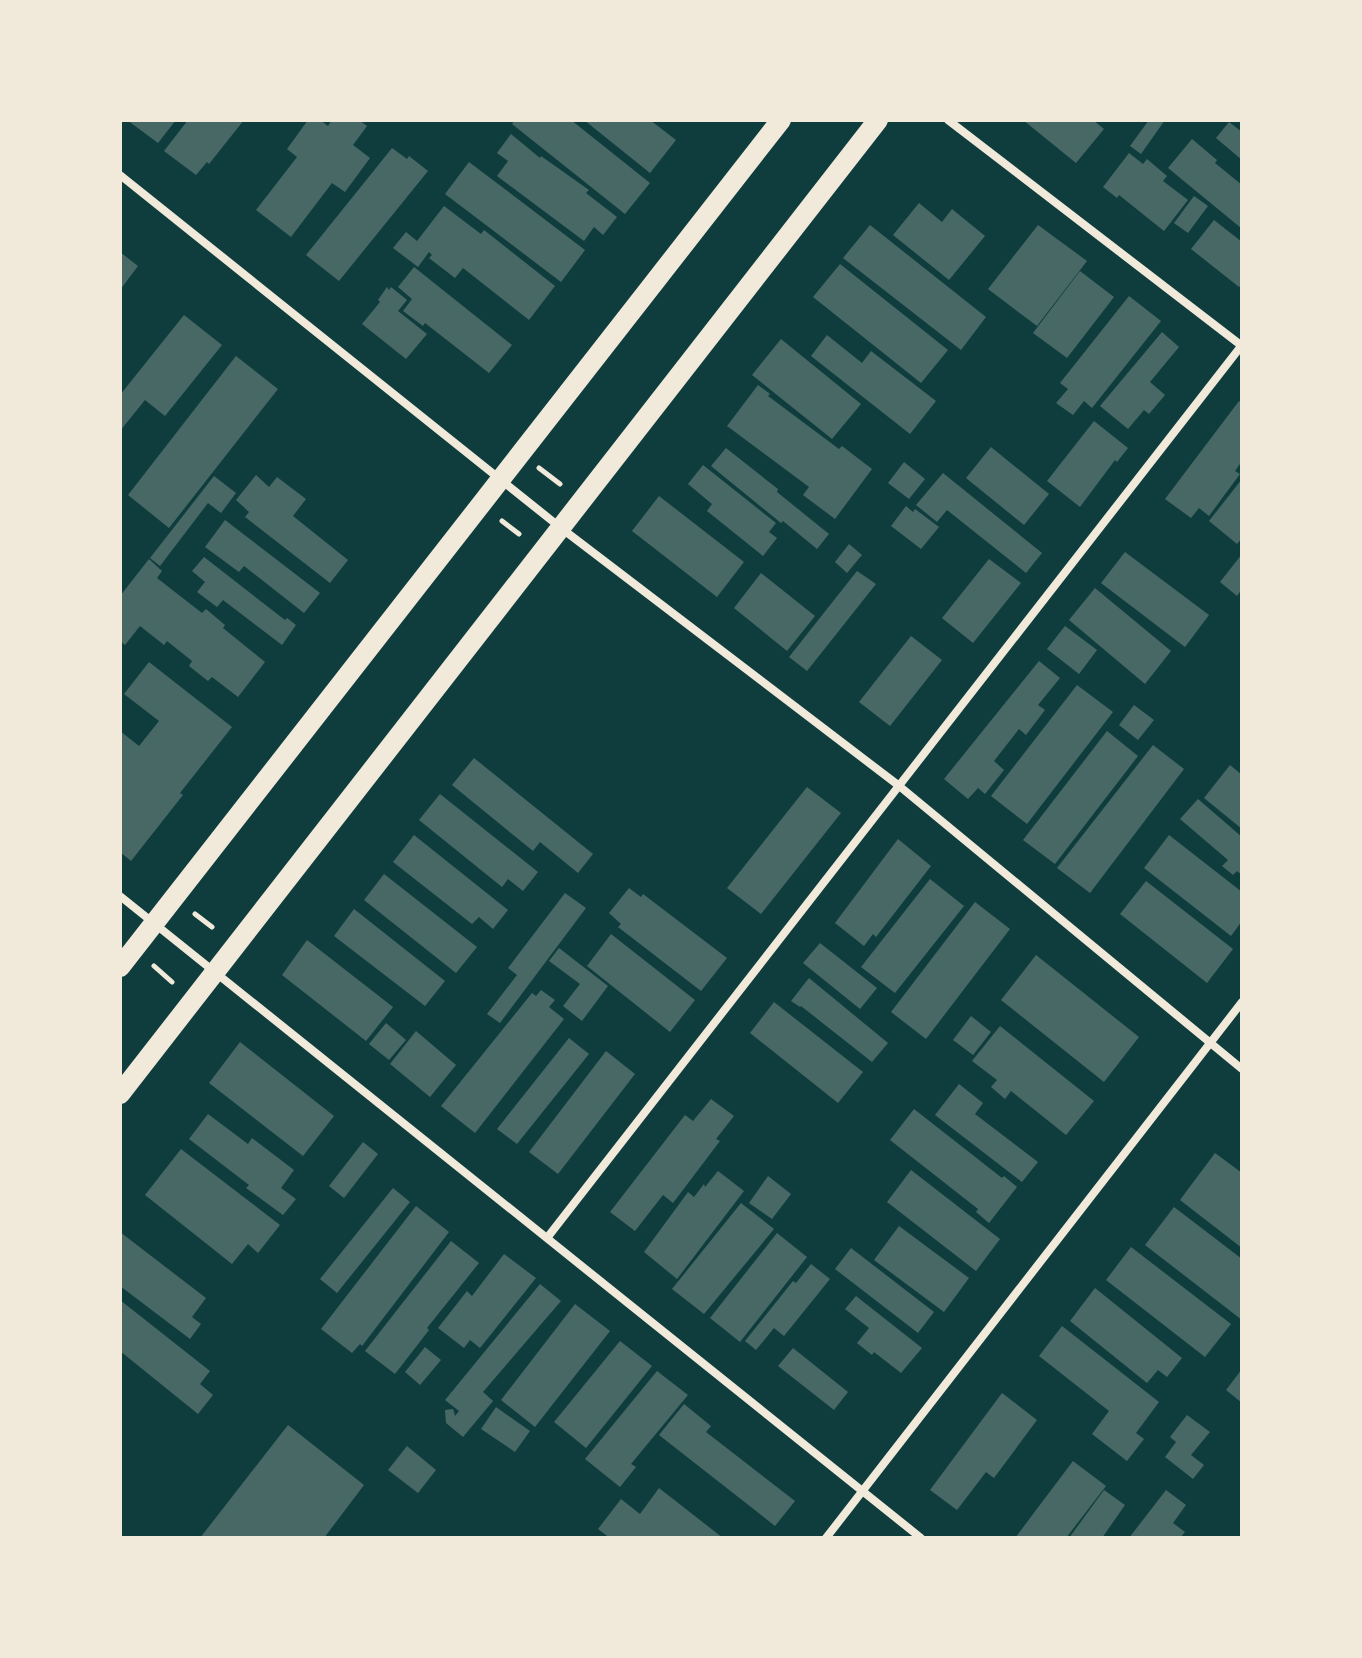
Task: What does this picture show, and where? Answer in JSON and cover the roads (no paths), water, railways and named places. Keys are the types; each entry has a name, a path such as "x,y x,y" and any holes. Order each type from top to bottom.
{"main road":[{"path":"120,967 781,120"},
{"path":"120,1094 878,120"}],"street":[{"path":"547,1238 1242,345 948,120"},
{"path":"120,175 501,481 898,785 1242,1069"},
{"path":"120,896 921,1538"},
{"path":"826,1538 1242,1002"}]}
